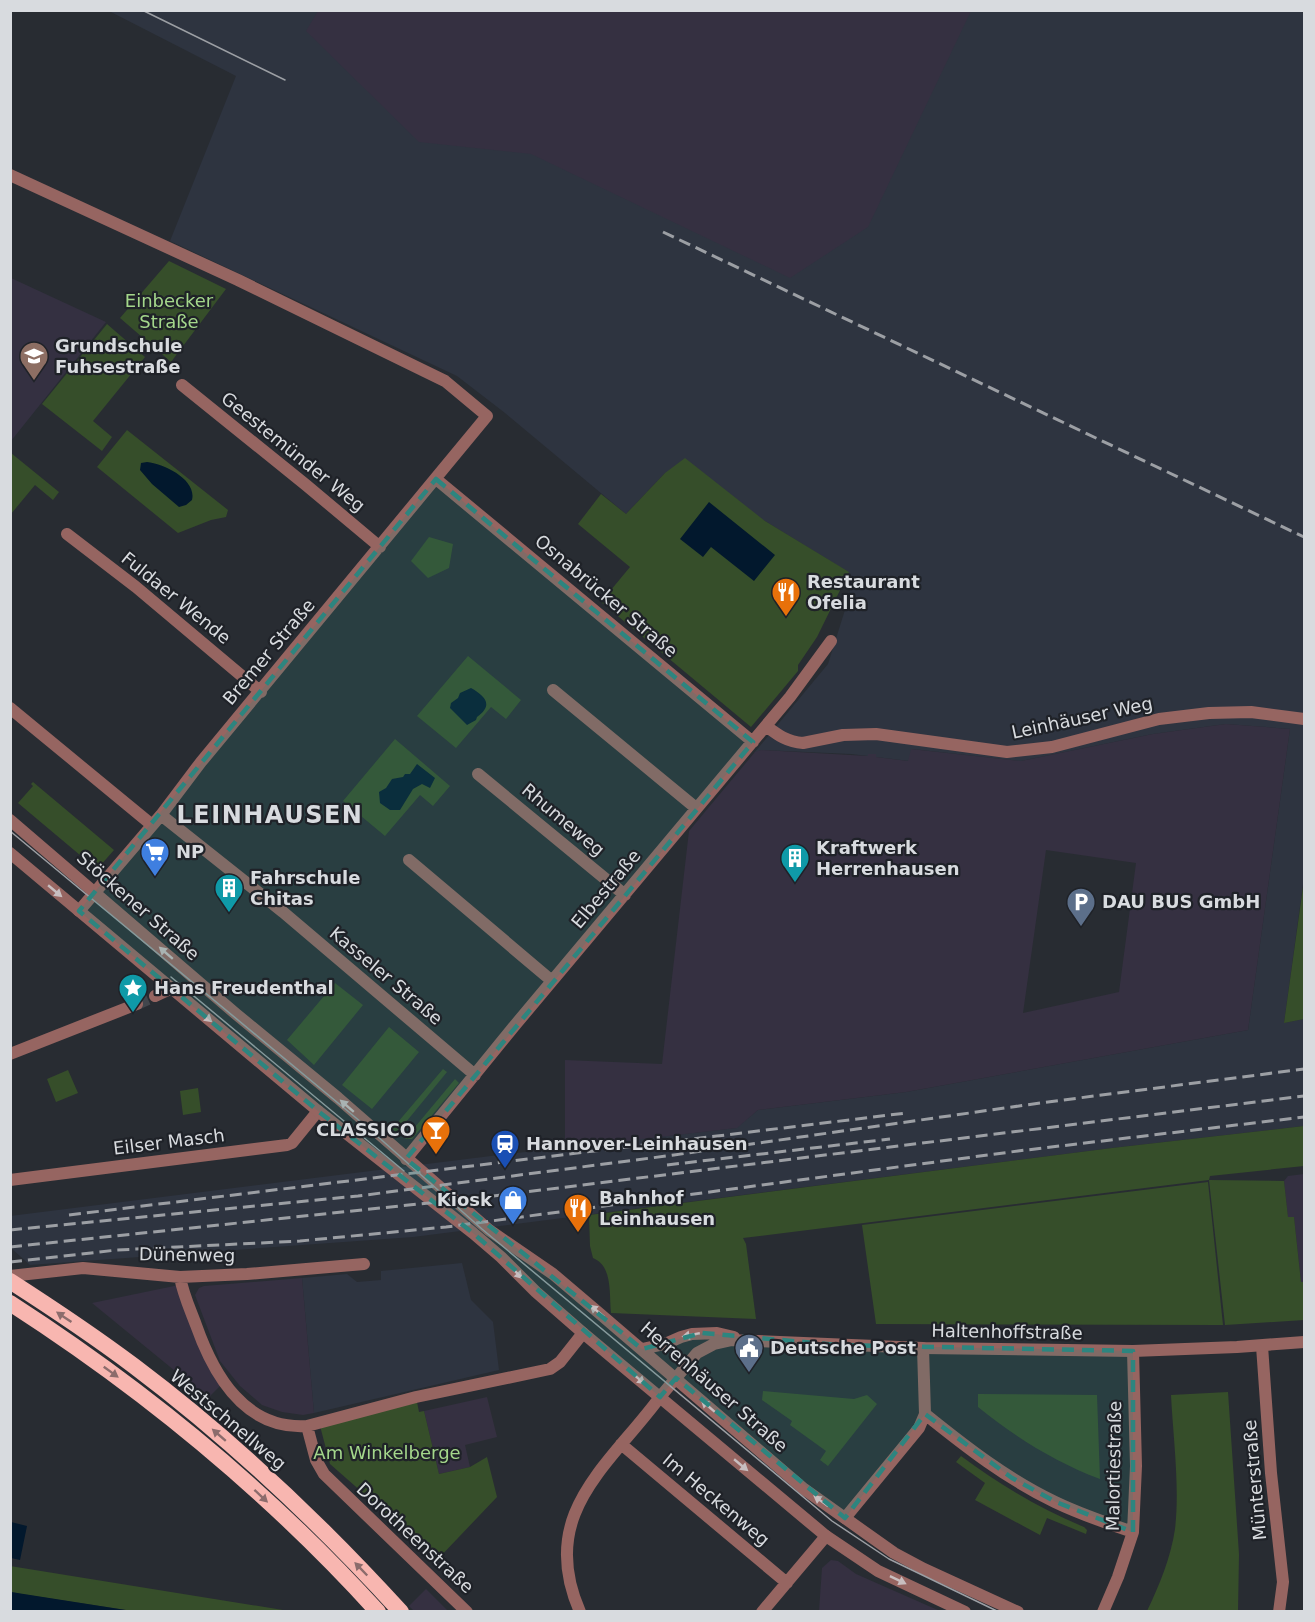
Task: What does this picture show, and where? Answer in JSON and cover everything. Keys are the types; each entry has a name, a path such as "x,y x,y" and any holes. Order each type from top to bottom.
{"highway":[{"name":"Westschnellweg","path":"10,1281 134,1366 200,1419 264,1474 324,1531 401,1611"},
{"name":"Westschnellweg","path":"10,1303 123,1381 190,1434 253,1488 378,1611"}],"street":[{"name":"Bremer Straße","path":"10,175 238,280 445,381 487,416 201,762 161,815 79,911"},
{"name":"Geestemünder Weg","path":"182,385 298,477 380,547"},
{"name":"Osnabrücker Straße","path":"436,479 753,742"},
{"name":"Fuldaer Wende","path":"67,534 144,593 261,692"},
{"name":"Elbestraße","path":"406,1159 753,742 808,674 831,641"},
{"path":"553,690 696,808"},
{"path":"10,708 152,825"},
{"name":"Leinhäuser Weg","path":"766,726 784,740 793,742 876,734 1007,752 1052,747 1159,719 1209,713 1251,712 1305,719"},
{"name":"Rhumeweg","path":"478,774 624,895"},
{"name":"Kasseler Straße","path":"161,815 283,912 475,1075"},
{"name":"Stöckener Straße","path":"10,820 338,1098 406,1159"},
{"path":"10,853 318,1111 501,1257 536,1292 583,1333 826,1536 878,1571 965,1611"},
{"path":"409,860 552,981"},
{"path":"155,996 172,988"},
{"path":"10,1054 136,1004"},
{"name":"Eilser Masch","path":"10,1180 281,1147 292,1143 318,1111"},
{"name":"Herrenhäuser Straße","path":"406,1159 489,1230 553,1275 642,1348 804,1489 894,1553 1018,1611"},
{"name":"Dünenweg","path":"10,1276 83,1268 180,1277 364,1264"},
{"path":"180,1277 204,1349 224,1384 246,1407 279,1424 307,1425 416,1397 550,1369 560,1362 583,1333"},
{"path":"642,1348 702,1333 717,1333 742,1339"},
{"name":"Haltenhoffstraße","path":"580,1611 567,1569 566,1548 570,1525 578,1502 621,1444 697,1353 714,1344 742,1339 923,1348 1133,1351 1305,1342"},
{"name":"Münterstraße","path":"1262,1346 1271,1473 1283,1582 1279,1611"},
{"path":"845,1518 919,1428 925,1414 923,1348"},
{"name":"Malortiestraße","path":"1103,1611 1125,1557 1132,1532 1136,1466 1133,1351"},
{"path":"925,1414 972,1452 1012,1479 1089,1517 1132,1532"},
{"name":"Dorotheenstraße","path":"307,1425 316,1460 324,1474 467,1611"},
{"name":"Im Heckenweg","path":"621,1444 787,1583"},
{"path":"762,1611 826,1536"}],"highlighted area":[{"path":"436,479 753,742 406,1159 642,1349 702,1333 838,1345 1133,1351 1133,1532 1056,1502 1012,1478 925,1414 845,1518 676,1378 660,1397 473,1233 318,1111 79,911"}],"shaded area":[{"path":"109,11 1302,11 1304,15 1304,877 1284,1023 1304,1019 1304,1126 1112,1148 413,1237 30,1265 11,1248 10,1216 736,1128 758,1110 906,1092 1248,1030 1290,729 1226,724 1153,734 1021,761 912,749 909,761 851,754 761,750 754,753 828,664 850,594 848,572 765,521 665,473 626,514 457,376 170,241 236,76"},
{"path":"318,11 971,11 868,227 790,278 531,154 419,142 306,31"},
{"name":"Grundschule Fuhsestraße","path":"11,278 106,322 11,441"},
{"path":"1226,724 1290,729 1248,1030 906,1092 758,1110 737,1128 565,1148 565,1060 662,1064 689,831 755,752 761,750 868,756 868,754 876,754 876,757 908,761 911,749 1021,761 1153,734","holes":["1046,850 1136,863 1119,992 1023,1013"]},
{"path":"1304,1174 1304,1282 1301,1282 1294,1218 1288,1218 1284,1181 1288,1176"},
{"path":"462,1263 471,1300 493,1322 499,1370 314,1413 302,1278 347,1274 357,1282 381,1280 381,1271"},
{"path":"302,1278 314,1413 303,1415 282,1412 262,1405 240,1386 220,1361 195,1295 199,1288 204,1286"},
{"path":"179,1285 222,1384 208,1398 92,1303"},
{"path":"487,1397 497,1437 465,1445 470,1467 439,1474 424,1411"},
{"path":"831,1560 838,1561 856,1574 940,1611 819,1611 822,1568"},
{"path":"426,1589 448,1611 414,1611 409,1606"}],"green space":[{"name":"Einbecker Straße","path":"169,261 226,289 171,362 120,318"},
{"path":"107,324 145,357 93,421 112,437 102,451 42,404"},
{"path":"127,430 228,510 226,517 211,520 178,533 97,467"},
{"path":"11,453 59,492 53,500 35,485 11,514"},
{"path":"685,458 765,521 849,572 817,637 798,665 798,671 751,727 601,602 630,567 578,524 601,494 626,514 665,473"},
{"path":"429,537 453,544 449,568 428,578 411,561"},
{"path":"468,656 521,700 506,719 491,707 456,748 417,716"},
{"path":"395,739 450,786 433,806 420,795 385,836 343,801"},
{"path":"33,782 114,850 99,867 93,866 18,803 33,786 31,784"},
{"path":"1304,877 1304,1019 1284,1023 1303,887"},
{"path":"335,983 363,1005 314,1065 287,1040"},
{"path":"389,1027 419,1052 372,1109 342,1085"},
{"path":"443,1069 447,1072 397,1133 392,1129"},
{"path":"68,1070 78,1093 56,1102 47,1079"},
{"path":"455,1079 459,1083 412,1139 405,1139"},
{"path":"198,1088 201,1112 183,1115 180,1091"},
{"path":"1304,1126 1304,1166 1210,1176 1209,1180 743,1238 746,1244 756,1319 611,1313 607,1274 604,1267 593,1258 590,1246 589,1215 1112,1148"},
{"path":"1209,1180 1284,1181 1288,1217 1294,1217 1301,1282 1304,1282 1304,1320 1225,1325"},
{"path":"1208,1182 1223,1325 876,1324 862,1225"},
{"path":"763,1391 854,1399 867,1395 877,1404 828,1466 820,1460 826,1451 790,1425 792,1421 762,1400"},
{"path":"1228,1392 1239,1554 1238,1611 1147,1611 1164,1571 1175,1529 1176,1479 1171,1395"},
{"path":"978,1394 1097,1395 1100,1479 1051,1457 1006,1429 978,1407"},
{"name":"Am Winkelberge","path":"416,1397 419,1412 424,1411 439,1474 470,1467 487,1457 497,1497 438,1559 330,1464 319,1422"},
{"path":"961,1456 1020,1495 1084,1527 1087,1530 1086,1534 1047,1518 1040,1535 975,1500 985,1483 956,1462"},
{"path":"10,1566 289,1611 132,1611 21,1594 11,1592"}],"water":[{"path":"147,462 178,474 190,486 192,500 179,507 152,484 140,470 141,463"},
{"path":"709,502 775,555 754,581 711,547 703,557 680,539"},
{"path":"471,688 484,698 486,705 476,720 467,725 450,708 451,703 458,698 460,693"},
{"path":"417,764 435,778 430,788 422,784 413,789 400,810 390,810 380,803 379,792 386,788 392,779 410,774"},
{"path":"11,1522 27,1526 20,1560 11,1558"},
{"path":"11,1592 132,1611 11,1611"}],"tunnel":[{"path":"137,1004 155,996"}],"tram line":[{"path":"142,10 285,80"},
{"path":"10,831 367,1127 482,1229 832,1521 889,1559 999,1612"},
{"path":"171,977 404,1171"}],"railway":[{"path":"663,232 1304,537"},
{"path":"10,1230 358,1196 1304,1069"},
{"path":"10,1247 485,1197 1304,1096"},
{"path":"69,1215 906,1113"},
{"path":"10,1262 117,1250 300,1241 446,1227 1018,1151 1304,1117"},
{"path":"667,1165 890,1139"}],"place":[{"name":"Grundschule Fuhsestraße","path":"34,382"},
{"name":"Restaurant Ofelia","path":"786,618"},
{"name":"NP","path":"155,878"},
{"name":"Kraftwerk Herrenhausen","path":"795,884"},
{"name":"Fahrschule Chitas","path":"229,914"},
{"name":"DAU BUS GmbH","path":"1081,928"},
{"name":"Hans Freudenthal","path":"133,1014"},
{"name":"CLASSICO","path":"436,1156"},
{"name":"Hannover-Leinhausen","path":"505,1170"},
{"name":"Kiosk","path":"513,1226"},
{"name":"Bahnhof Leinhausen","path":"578,1234"},
{"name":"Deutsche Post","path":"749,1374"}],"district":[{"name":"LEINHAUSEN","path":"270,815"}]}
